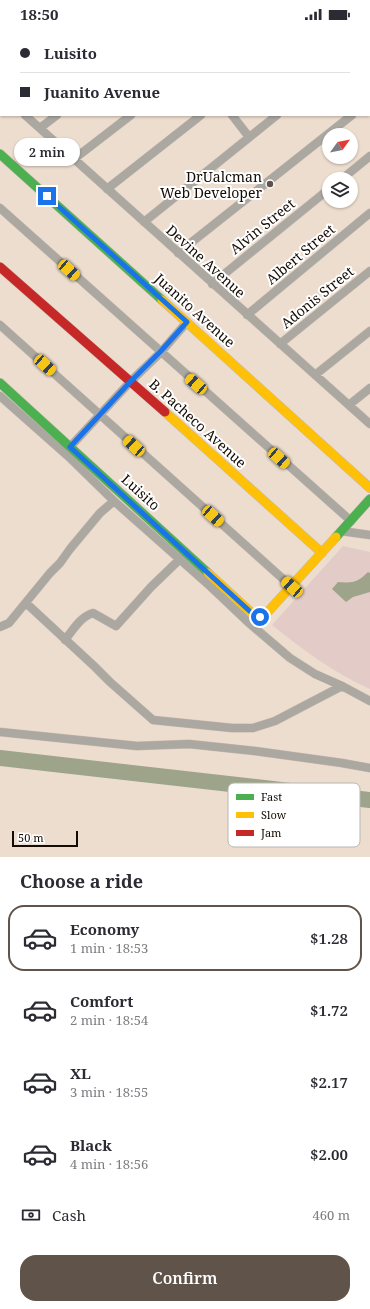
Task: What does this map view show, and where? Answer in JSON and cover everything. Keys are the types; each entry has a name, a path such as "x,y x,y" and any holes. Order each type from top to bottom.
{"street":[{"name":"Devine Avenue","path":"26,116 370,424"},
{"path":"40,128 56,116"},
{"path":"74,159 130,116"},
{"path":"107,189 200,116"},
{"path":"233,116 249,137"},
{"path":"144,222 275,116"},
{"path":"178,253 351,116"},
{"name":"Juanito Avenue","path":"0,154 370,488"},
{"path":"351,172 370,156"},
{"name":"Alvin Street","path":"212,284 322,195"},
{"path":"0,208 351,521"},
{"name":"Albert Street","path":"247,315 370,213"},
{"name":"B. Pacheco Avenue","path":"0,267 131,381 322,553"},
{"name":"Adonis Street","path":"280,344 370,270"},
{"path":"70,447 187,322"},
{"path":"0,325 292,587 370,499"},
{"path":"315,375 370,331"},
{"name":"Luisito","path":"0,383 255,616 264,616 292,587"},
{"path":"348,405 370,388"},
{"path":"0,396 70,458 114,501 249,623 290,658 315,674 370,701"},
{"path":"0,627 9,623 100,513 114,501"},
{"path":"341,531 370,535"},
{"path":"65,640 86,615 93,613 116,626 151,587 180,560"},
{"path":"26,603 110,682 154,720 232,728 253,728 275,721 342,686"},
{"path":"0,732 137,746 190,744 284,755 370,768"}],"shaded area":[{"path":"343,546 370,552 370,689 344,676 319,660 272,625"},
{"path":"368,572 370,573 370,592 353,597 346,602 332,589 338,582 354,582"}],"waterway":[{"path":"0,758 228,784"},
{"path":"360,799 370,800"}],"traffic: fast":[{"path":"0,154 162,300"},
{"path":"0,383 208,573"},
{"path":"336,537 370,499"}],"traffic: slow":[{"path":"162,300 370,488"},
{"path":"165,412 322,553"},
{"path":"208,573 255,616 264,616 336,537"}],"traffic: jam":[{"path":"0,267 165,412"}],"place":[{"name":"DrUalcman Web Developer","path":"270,184"}],"route":[{"path":"47,196 187,322 70,447 228,589 255,616 260,617"}]}
